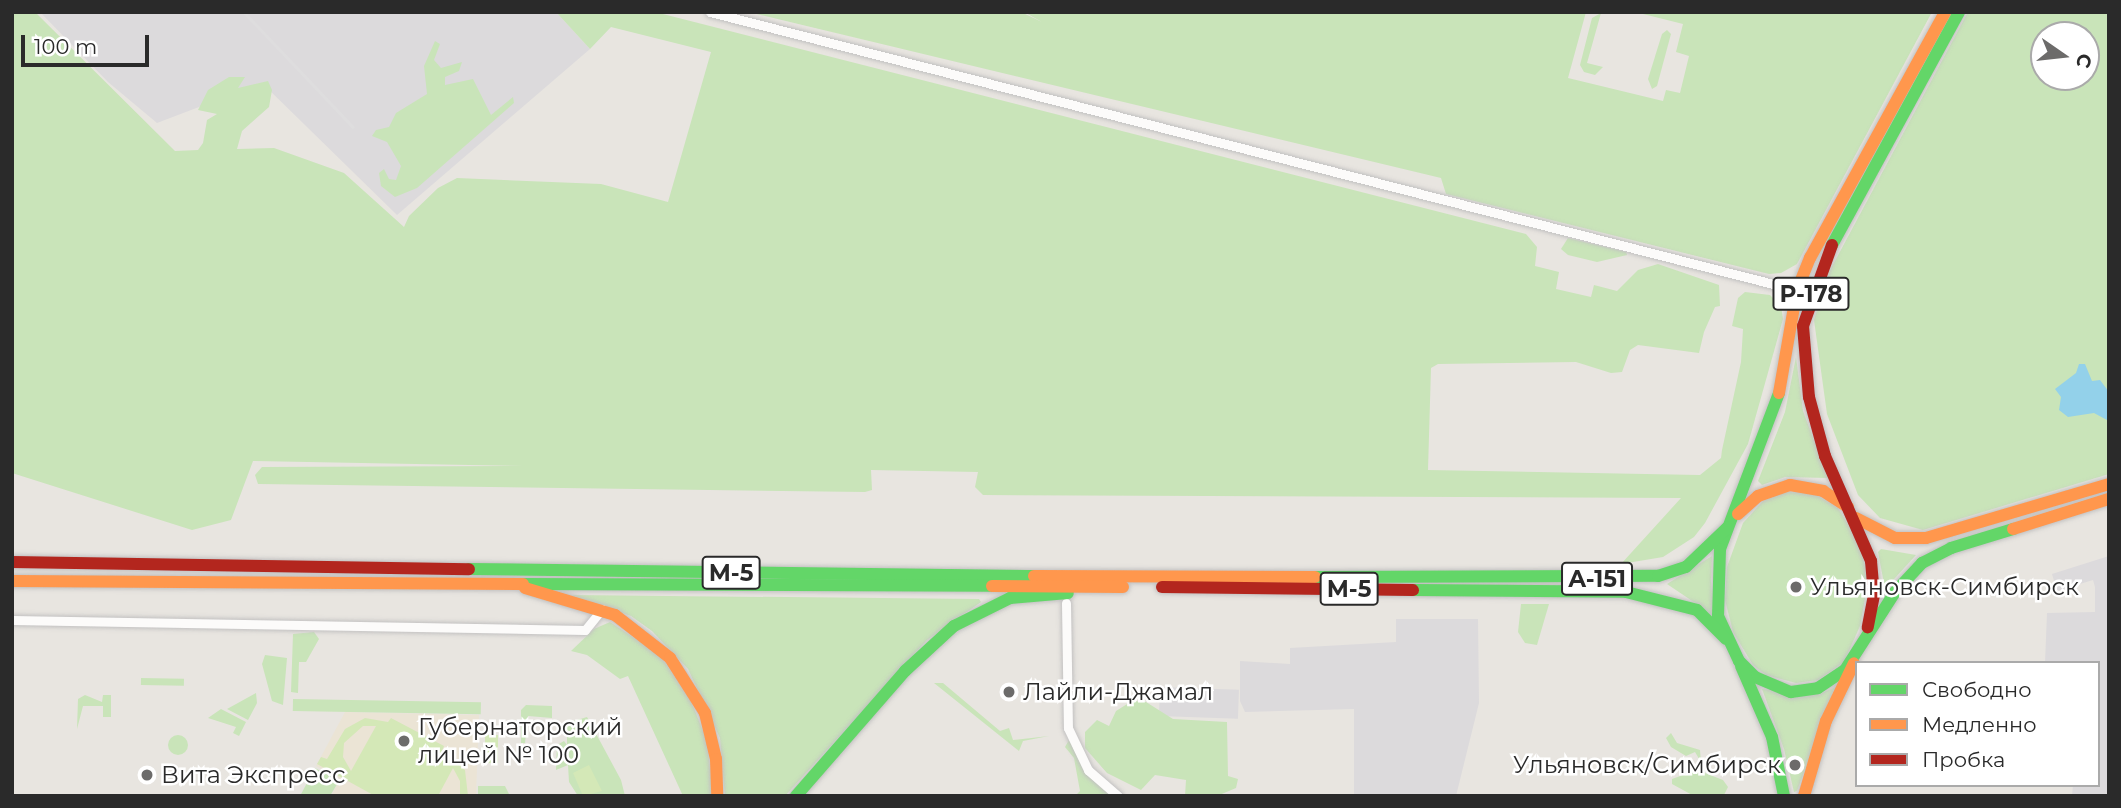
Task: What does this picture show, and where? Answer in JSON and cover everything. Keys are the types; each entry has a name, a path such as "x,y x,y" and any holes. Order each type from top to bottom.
{"main road":[{"name":"Р-178","path":"1739,661 1726,639 1715,592 1730,524 1777,406 1797,290 1810,258 1945,12"},
{"name":"Р-178","path":"1860,650 1872,610 1874,580 1866,541 1825,456 1809,397 1803,326 1825,258 1959,12"},
{"name":"А-151","path":"1449,578 1658,576 1695,561 1758,496 1790,485 1823,491 1854,515 1895,538 1926,538 2109,485"},
{"path":"1804,796 1826,721 1860,650 1895,592 1922,563 1951,548 2109,499"},
{"name":"М-5","path":"12,562 1342,583 1567,591"},
{"name":"М-5","path":"12,580 1132,587 1449,578"},
{"path":"511,585 602,609 653,641 695,693 712,738 717,796"},
{"path":"796,796 905,671 970,616 1010,598 1132,587"},
{"name":"А-151","path":"1567,591 1661,596 1697,610 1726,639"},
{"path":"1739,661 1768,685 1803,692 1832,681 1860,650"},
{"path":"1739,661 1772,737 1784,796"}],"street":[{"path":"710,12 1797,290"},
{"path":"1066,603 1068,728 1088,770 1118,796"},
{"path":"12,620 585,630 602,609"}],"shaded area":[{"path":"40,12 556,12 590,49 397,215 262,83 157,123 108,82"},
{"path":"2109,556 2109,796 2072,796 2073,787 2100,787 2100,661 2045,661 2047,613 2095,612 2095,587 2093,580 2057,591 2052,574"},
{"path":"1396,619 1478,619 1479,703 1456,796 1354,796 1354,709 1245,712 1240,701 1240,661 1290,664 1290,648 1396,642"},
{"path":"1160,687 1239,690 1238,719 1159,716"},
{"name":"Губернаторский лицей № 100","path":"345,712 479,715 476,796 331,796 340,779 316,766"}],"green space":[{"path":"12,12 35,12 175,151 198,150 203,143 207,120 217,114 198,110 208,90 229,77 245,77 238,88 268,81 272,90 269,107 242,131 237,149 274,148 344,173 404,227 409,216 438,188 457,178 601,184 668,202 711,52 611,27 590,49 556,12 655,12 1526,234 1537,247 1535,266 1559,272 1556,289 1591,297 1594,285 1617,291 1638,270 1658,264 1719,285 1720,306 1715,307 1704,332 1699,353 1638,345 1630,350 1622,372 1611,373 1576,362 1438,364 1431,368 1428,470 1700,475 1721,458 1741,362 1743,329 1732,326 1738,298 1745,292 1770,295 1781,306 1783,319 1748,444 1705,523 1694,537 1663,557 1621,564 1681,498 983,495 975,487 978,472 871,470 872,490 865,492 258,484 255,475 262,467 524,466 253,461 231,520 192,530 12,473"},
{"path":"748,12 1021,12 1042,22 1024,12 1586,12 1568,78 1663,101 1666,90 1680,93 1689,56 1676,52 1683,24 1635,12 1932,12 1797,264 1781,273 1769,274 1446,194 1441,178"},
{"path":"1968,12 2109,12 2109,474 1923,530 1880,518 1858,495 1827,414 1814,320 1828,274"},
{"path":"1601,13 1587,63 1603,67 1595,75 1584,72 1580,65 1592,18"},
{"path":"1667,30 1671,34 1657,86 1652,89 1648,79 1662,34"},
{"path":"435,41 440,44 434,60 441,68 462,62 459,71 445,77 445,85 473,79 491,115 513,97 514,103 417,188 395,197 381,186 379,173 384,169 389,179 396,180 401,166 387,142 372,136 376,130 389,127 396,113 427,94 424,66"},
{"path":"1568,238 1626,252 1627,255 1597,262 1568,255 1561,249"},
{"path":"1796,357 1803,411 1828,478 1785,477 1762,485 1758,481 1785,412"},
{"path":"1786,492 1813,493 1838,508 1861,546 1868,582 1860,626 1844,662 1818,680 1796,683 1766,675 1753,665 1733,632 1725,600 1727,567 1743,523 1763,501"},
{"path":"1881,549 1916,555 1885,589 1878,552"},
{"path":"1712,556 1711,581 1713,615 1667,584"},
{"path":"571,595 979,599 981,602 927,640 785,796 725,796 720,738 688,669 652,631 631,616"},
{"path":"1521,604 1549,604 1537,645 1525,643 1518,632"},
{"path":"610,622 660,655 691,701 707,741 713,796 683,796 628,676 620,679 587,655 571,651 594,629"},
{"path":"314,632 319,639 306,662 299,662 298,693 291,692 293,634"},
{"path":"265,655 287,658 283,705 272,701 262,664"},
{"path":"141,678 184,679 184,686 141,685"},
{"path":"934,683 943,683 1000,731 1009,728 1013,740 1049,736 1023,741 1019,751"},
{"path":"1836,687 1797,791 1794,792 1784,749 1762,689 1819,694"},
{"path":"256,693 257,703 248,720 227,709"},
{"path":"85,695 102,702 103,695 111,695 111,717 103,717 103,706 83,706 77,729 78,699"},
{"path":"293,699 481,702 481,714 293,711"},
{"path":"1132,701 1146,702 1173,719 1227,722 1228,776 1238,779 1236,788 1217,796 1185,796 1186,780 1155,775 1141,790 1107,773 1085,748 1085,732 1097,720 1109,726 1116,711"},
{"path":"526,705 552,706 552,718 528,716 525,743 521,743 521,710"},
{"path":"221,709 246,722 239,736 233,733 236,727 208,718"},
{"path":"587,717 621,780 625,796 578,796 569,782 568,765 556,770 557,745 564,741 567,745 567,723"},
{"path":"365,718 388,722 391,718 444,746 442,751 465,770 468,796 460,796 460,781 453,768 438,796 375,796 317,764 321,757 327,759 345,729","holes":["363,726 376,726 351,771 343,757 344,743"]},
{"path":"1671,733 1677,743 1700,750 1701,762 1695,752 1686,756 1671,747 1666,738"},
{"path":"178,735 185,738 188,745 185,752 178,755 171,752 168,745 171,738"},
{"path":"485,735 498,735 498,763 485,763"},
{"path":"1069,740 1090,776 1112,796 1075,796 1080,791 1074,758 1065,747"},
{"path":"589,765 602,791 583,796 573,773"},
{"path":"315,768 339,781 330,796 300,796"},
{"path":"1697,770 1723,780 1728,787 1724,795 1694,796 1672,784 1672,779"},
{"path":"478,786 505,786 510,796 478,796"}],"water":[{"path":"2079,364 2085,364 2092,381 2100,380 2109,392 2107,420 2094,413 2068,417 2059,410 2061,397 2055,389 2076,373"}],"railway":[{"path":"244,12 353,127"}],"traffic: fast":[{"path":"1832,245 1959,12"},
{"path":"1779,393 1720,549 1718,616 1739,661 1755,677 1791,692 1818,688 1845,670 1895,592 1922,563 1951,548 2013,529"},
{"path":"1315,577 1658,576 1686,567 1727,528"},
{"path":"469,569 1034,576"},
{"path":"523,584 992,586"},
{"path":"1413,590 1626,592 1697,610 1726,639"},
{"path":"796,796 905,671 954,626 1010,598 1068,593"},
{"path":"1741,666 1772,737 1784,796"}],"traffic: slow":[{"path":"1779,393 1797,290 1810,258 1945,12"},
{"path":"1856,518 1895,538 1926,538 2109,484"},
{"path":"1738,514 1758,496 1790,485 1823,491 1848,507"},
{"path":"2013,529 2109,499"},
{"path":"1034,576 1315,577"},
{"path":"12,581 523,584"},
{"path":"992,586 1123,587"},
{"path":"525,588 615,615 670,658 705,713 716,759 717,796"},
{"path":"1804,796 1826,721 1854,663"}],"traffic: jam":[{"path":"1832,245 1803,326 1809,397 1825,456 1871,561 1874,595 1868,627"},
{"path":"12,562 469,569"},
{"path":"1162,587 1413,590"}],"place":[{"name":"Ульяновск-Симбирск","path":"1796,587"},
{"name":"Лайли-Джамал","path":"1009,692"},
{"name":"Губернаторский лицей № 100","path":"404,741"},
{"name":"Ульяновск/Симбирск","path":"1795,765"},
{"name":"Вита Экспресс","path":"147,775"}]}
